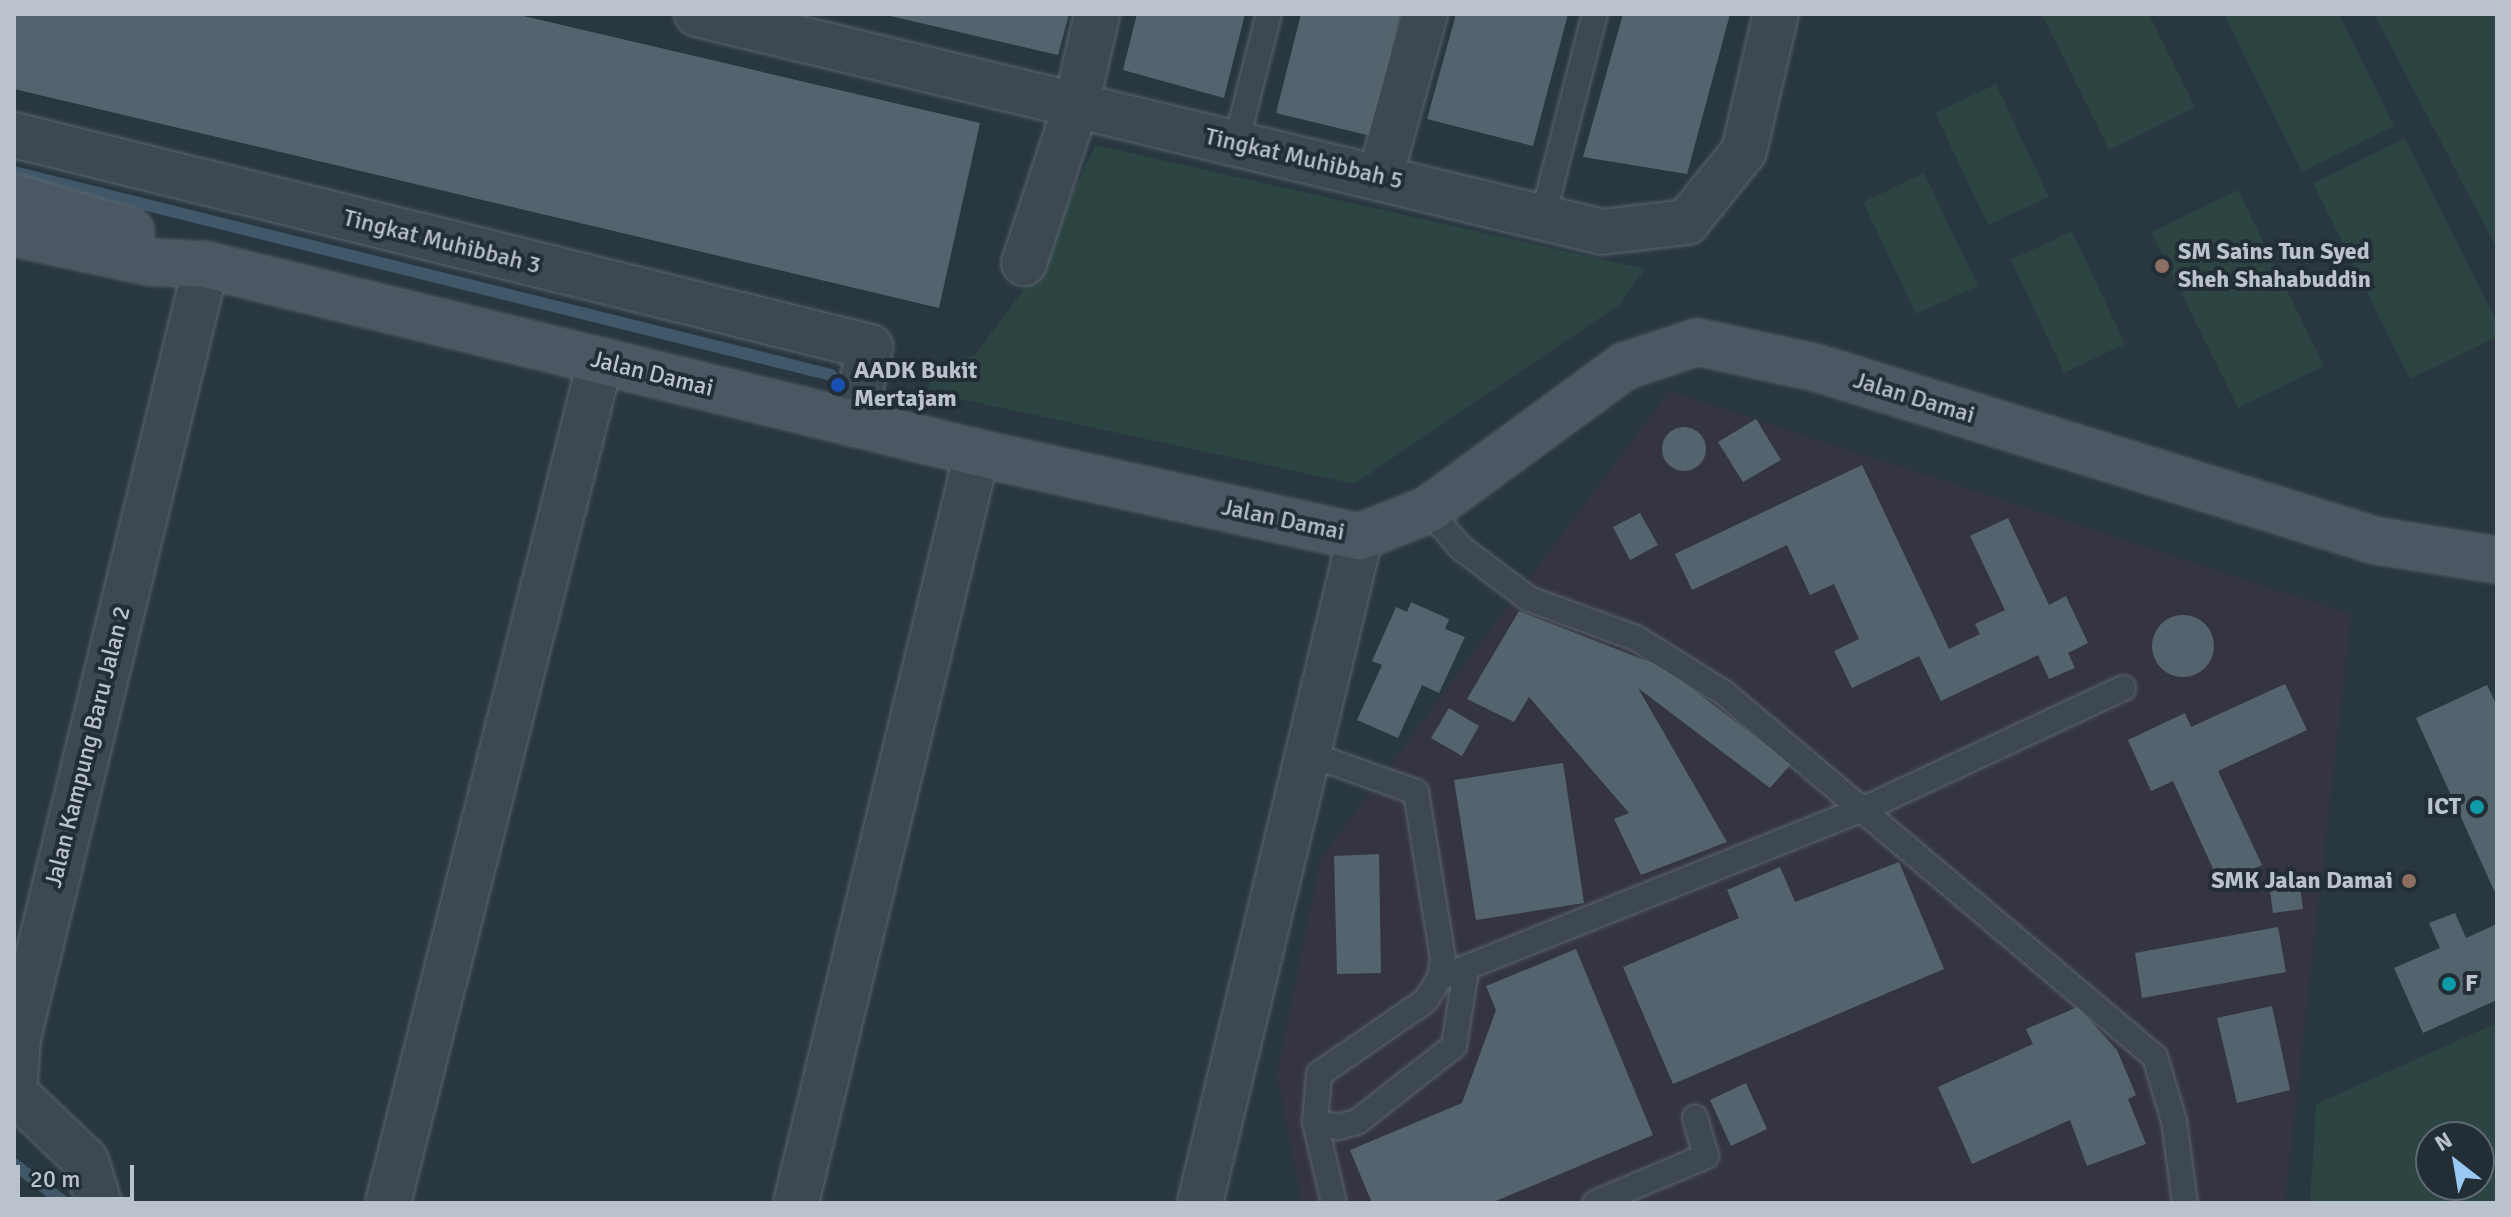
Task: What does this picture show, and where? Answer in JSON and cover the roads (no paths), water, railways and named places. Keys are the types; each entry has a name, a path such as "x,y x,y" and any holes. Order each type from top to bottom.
{"main road":[{"path":"14,197 143,234 206,265"},
{"name":"Jalan Damai","path":"14,233 149,262 206,265 977,453 1360,537 1428,510 1625,366 1697,342 1817,368 2377,541 2497,560"}],"street":[{"name":"Tingkat Muhibbah 5","path":"697,14 1602,232 1687,222 1744,151 1776,14"},
{"path":"1024,263 1076,106 1097,14"},
{"path":"1380,177 1425,14"},
{"name":"Tingkat Muhibbah 3","path":"14,135 870,347 853,423"},
{"name":"Jalan Kampung Baru Jalan 2","path":"99,1203 86,1161 14,1092 18,1038 206,265"},
{"path":"388,1203 600,362"},
{"path":"796,1203 977,453"},
{"path":"1200,1203 1312,755 1360,537"}],"lane":[{"path":"1236,143 1269,14"},
{"path":"1543,216 1595,14"},
{"path":"1428,510 1461,548 1529,599 1636,638 1724,693 1866,808 2155,1057 2174,1121 2184,1203"},
{"path":"1440,978 1866,808 2123,688"},
{"path":"1312,755 1416,792 1443,959 1440,978 1425,1001 1319,1074 1315,1122 1334,1203"},
{"path":"1315,1122 1338,1127 1357,1122 1454,1046 1466,970"},
{"path":"1595,1203 1706,1156 1695,1118"}],"waterway":[{"path":"14,172 831,375"},
{"path":"14,1164 65,1203"}],"place":[{"name":"SM Sains Tun Syed Sheh Shahabuddin","path":"2162,266"},
{"name":"AADK Bukit Mertajam","path":"838,385"},
{"name":"ICT","path":"2477,807"},
{"name":"SMK Jalan Damai","path":"2409,881"},
{"name":"F","path":"2449,984"}]}
